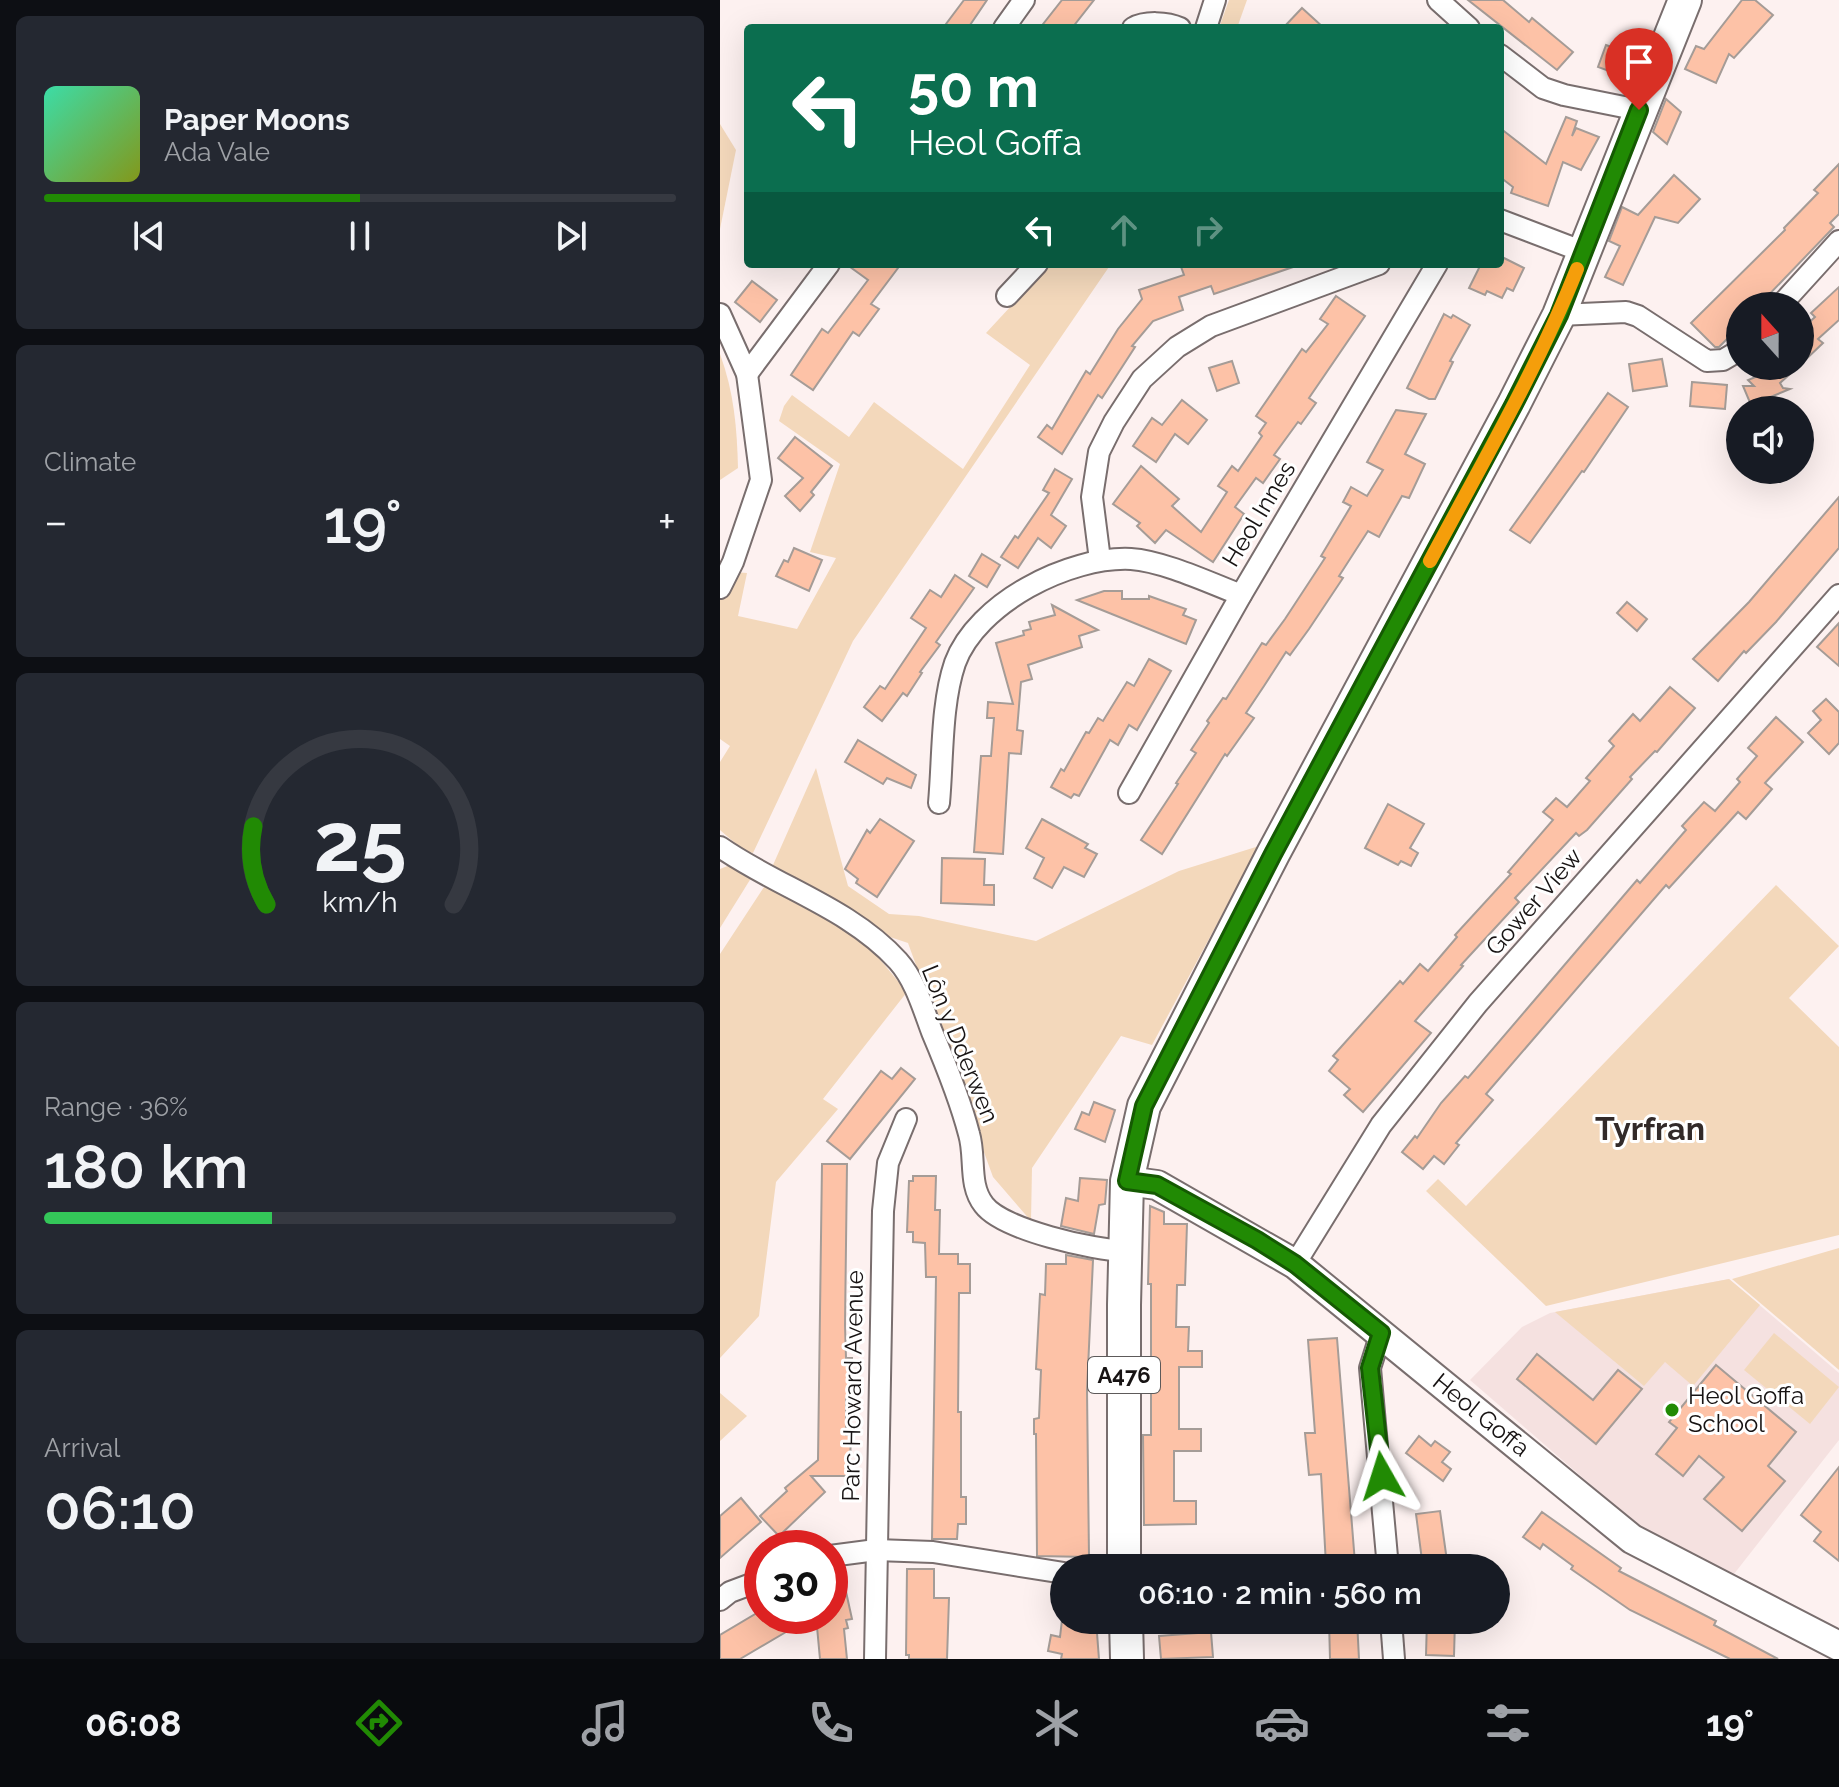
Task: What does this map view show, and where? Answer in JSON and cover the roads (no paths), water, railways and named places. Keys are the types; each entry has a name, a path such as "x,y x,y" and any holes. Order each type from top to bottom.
{"main road":[{"name":"A476","path":"1124,1554 1127,1181 1144,1106 1273,854 1559,315 1685,0"},
{"path":"1126,1634 1127,1659"}],"street":[{"path":"1007,24 1024,0"},
{"path":"1207,24 1215,0"},
{"path":"1438,0 1465,24"},
{"path":"1504,58 1543,88 1639,110"},
{"path":"1504,222 1584,252"},
{"path":"1793,292 1839,241"},
{"path":"747,374 826,268"},
{"path":"1007,296 1033,268"},
{"path":"1100,560 1092,497 1099,452 1142,379 1177,347 1211,326 1368,268"},
{"name":"Heol Innes","path":"1129,793 1241,595 1435,268"},
{"path":"1559,315 1626,312 1638,316 1707,361 1726,358"},
{"path":"720,314 747,374 761,480 733,562 720,588"},
{"path":"939,803 949,685 956,660 972,633 994,611 1062,570 1100,560 1133,559 1188,574 1241,595"},
{"name":"Gower View","path":"1295,1264 1381,1125 1478,1003 1839,595"},
{"name":"Lôn y Dderwen","path":"720,847 871,936 899,962 910,979 947,1069 970,1137 975,1186 984,1205 1003,1220 1082,1247 1125,1251"},
{"name":"Parc Howard Avenue","path":"875,1659 883,1211 888,1163 906,1119"},
{"name":"Heol Goffa","path":"1127,1181 1157,1185 1295,1264 1632,1539 1839,1646"},
{"path":"1381,1333 1370,1368 1387,1554"},
{"path":"848,1554 876,1550 933,1552 1050,1571"},
{"path":"720,1600 744,1587"},
{"path":"1392,1634 1394,1659"}],"place":[{"name":"Heol Goffa School","path":"1672,1410"}],"district":[{"name":"Tyrfran","path":"1650,1129"}]}
